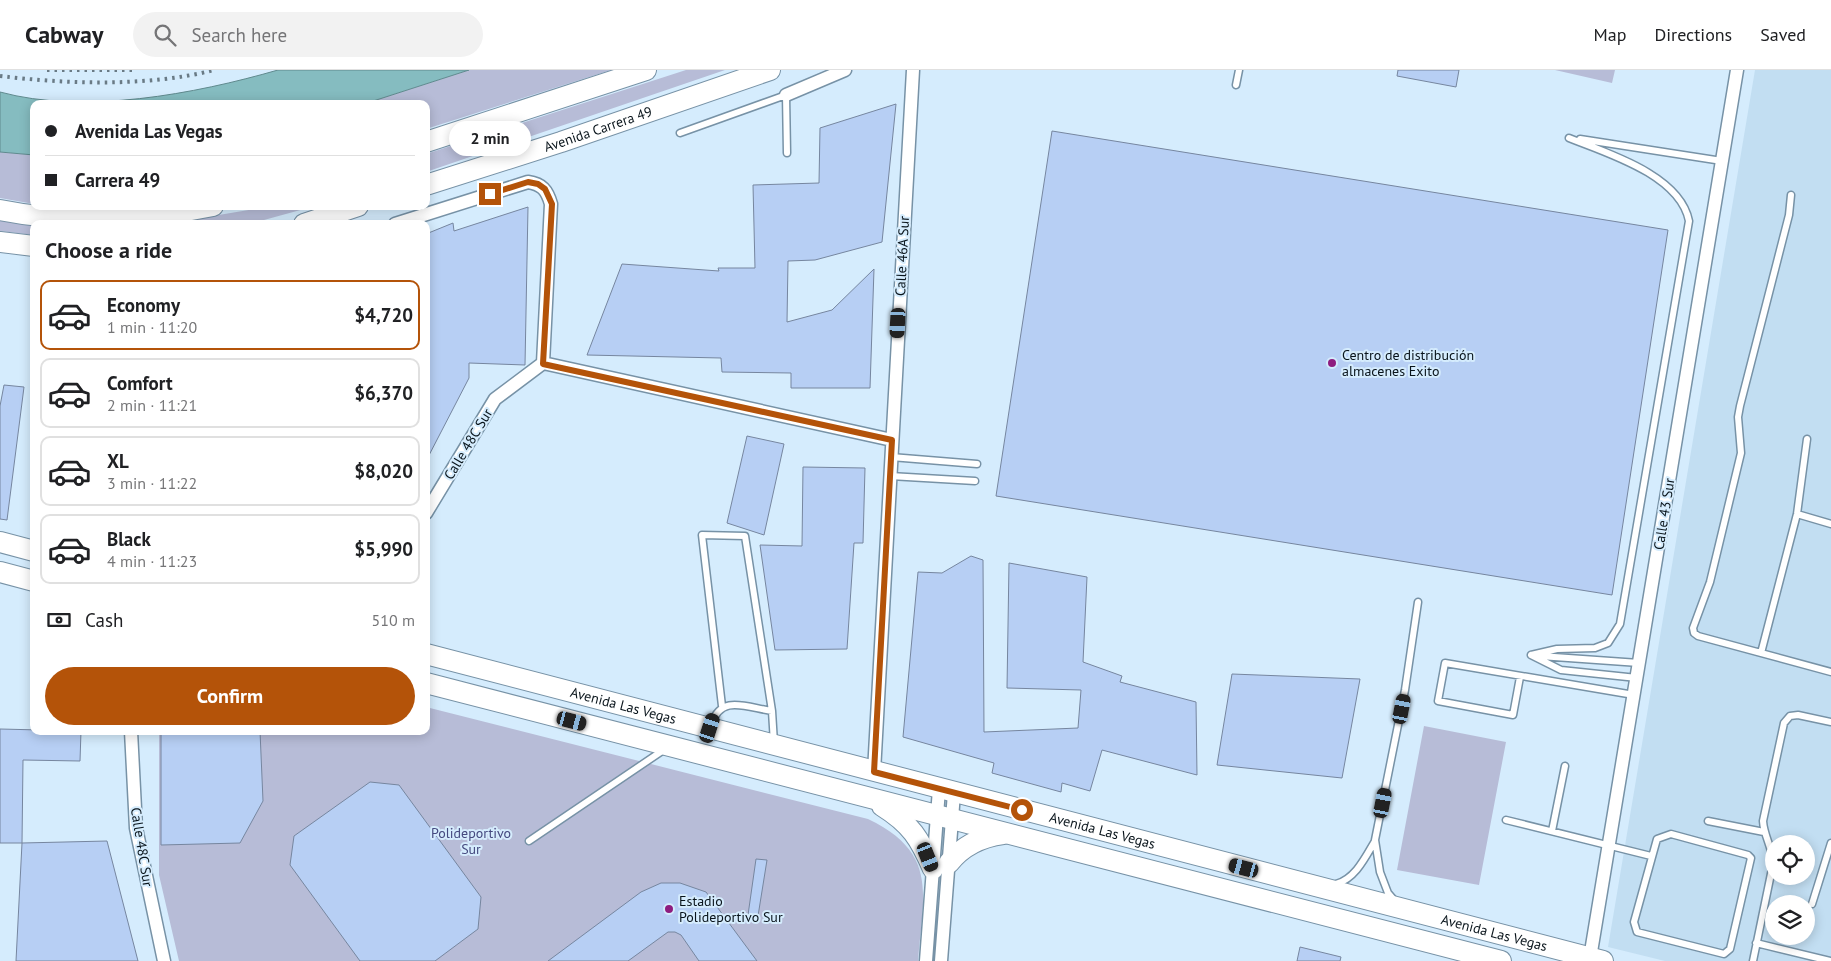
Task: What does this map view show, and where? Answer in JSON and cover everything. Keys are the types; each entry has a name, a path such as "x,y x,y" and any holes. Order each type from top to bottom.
{"main road":[{"path":"430,141 646,70"},
{"name":"Avenida Carrera 49","path":"430,184 561,142 770,70"},
{"path":"0,210 57,217 122,218 195,210"},
{"path":"316,220 346,210"},
{"path":"0,242 30,246"},
{"path":"0,542 30,550"},
{"path":"0,572 30,580"},
{"name":"Avenida Las Vegas","path":"430,655 1597,959"},
{"name":"Avenida Las Vegas","path":"430,684 1501,961"},
{"path":"872,799 910,827 941,866 960,851 979,840 1006,834"}],"street":[{"path":"786,94 845,70"},
{"name":"Calle 46A Sur","path":"874,772 913,70"},
{"name":"Calle 43 Sur","path":"1597,959 1609,846 1737,70"},
{"path":"408,220 528,182 538,184 545,189 552,204 543,364 892,440"},
{"name":"Calle 48C Sur","path":"431,497 495,400 543,364"},
{"name":"Calle 48C Sur","path":"131,735 136,828 164,961"},
{"path":"940,961 941,866 947,791"},
{"path":"926,961 941,866"}],"lane":[{"path":"1236,85 1239,70"},
{"path":"680,133 786,94 787,153"},
{"path":"1531,655 1557,650 1595,648 1608,642 1620,624 1689,220 1687,210 1679,199 1644,170 1569,138 1722,161"},
{"path":"1791,195 1789,215 1740,406 1738,417 1741,453 1710,582 1693,628 1694,633 1698,636 1831,672"},
{"path":"1761,653 1797,514 1807,439"},
{"path":"891,457 977,464"},
{"path":"890,476 975,481"},
{"path":"1797,514 1831,524"},
{"path":"722,706 702,535 745,536 772,711 774,745"},
{"path":"1402,909 1388,893 1377,860 1375,840 1405,690 1418,602"},
{"path":"1531,655 1639,663"},
{"path":"1531,655 1561,670 1637,678"},
{"path":"1520,677 1514,714 1438,701 1445,663 1634,695"},
{"path":"710,728 716,711 722,706 733,705 772,711"},
{"path":"1753,961 1773,864 1773,852 1764,832 1763,821 1784,723 1790,716 1798,715 1831,722"},
{"path":"529,841 669,746"},
{"path":"1552,831 1565,766"},
{"path":"1506,820 1651,856"},
{"path":"1708,821 1764,832"},
{"path":"1671,834 1748,854 1751,858 1730,949 1727,952 1724,954 1696,948 1637,932 1634,922 1651,856 1657,839 1671,834"},
{"path":"1323,888 1344,882 1362,864 1375,840"},
{"path":"1815,895 1831,843"},
{"path":"1756,943 1830,961"}],"shaded area":[{"path":"278,70 469,70 376,100 121,100 176,94"},
{"path":"1755,70 1831,70 1831,961 1665,961 1608,947"},
{"path":"0,92 44,100 30,100 30,155 0,152"}],"green space":[{"path":"469,70 611,70 430,128 430,100 376,100"},
{"path":"686,70 725,70 430,171 430,153"},
{"path":"1555,70 1615,70 1612,83"},
{"path":"0,152 30,155 30,203 0,198"},
{"path":"248,210 300,210 264,220 189,220"},
{"path":"0,219 30,223 30,235 0,231"},
{"name":"Polideportivo Sur","path":"430,708 868,819 891,832 906,846 916,861 922,878 923,896 918,961 179,961 159,875 159,735 430,735"},
{"path":"1424,726 1506,742 1479,885 1397,870"}],"building":[{"path":"1398,70 1459,70 1456,87 1397,76"},
{"path":"896,104 882,242 815,260 788,261 787,322 832,310 874,269 870,388 791,388 791,373 722,372 721,358 587,355 622,264 719,271 718,268 755,268 753,185 819,183 820,128"},
{"name":"Centro de distribución almacenes Exito","path":"1052,131 1668,230 1612,595 996,496"},
{"path":"528,207 525,365 469,363 469,378 430,453 430,232 453,223 454,231"},
{"path":"4,385 24,387 7,520 0,519 0,406"},
{"path":"747,436 784,444 764,535 727,523"},
{"path":"803,467 865,468 863,543 854,543 847,649 775,650 760,545 802,546"},
{"path":"971,556 983,560 984,732 1078,728 1081,690 1007,688 1009,563 1087,577 1083,662 1122,676 1120,682 1196,702 1197,775 1102,750 1090,791 1062,783 1061,792 992,773 994,763 903,737 918,572 942,573"},
{"path":"1232,674 1360,679 1342,778 1217,765"},
{"path":"0,729 30,730 30,735 81,735 80,761 23,760 22,843 0,843"},
{"path":"161,735 260,735 263,801 240,843 161,845"},
{"path":"370,782 399,785 481,897 478,929 435,961 360,961 290,865 294,836"},
{"path":"107,841 138,961 16,961 22,843"},
{"path":"756,859 767,860 758,916 748,915"},
{"name":"Estadio Polideportivo Sur","path":"661,883 680,883 706,892 757,961 699,961 681,935 675,932 668,932 628,961 548,961 641,892"},
{"path":"1300,947 1341,957 1340,961 1297,961"}],"railway":[{"path":"47,70 137,70"},
{"path":"0,76 52,81 107,82 162,79 214,70"}],"place":[{"name":"Centro de distribución almacenes Exito","path":"1332,363"},
{"name":"Estadio Polideportivo Sur","path":"669,909"}],"route":[{"path":"490,194 528,182 538,184 545,189 552,204 543,364 892,440 874,772 1022,810"}]}
